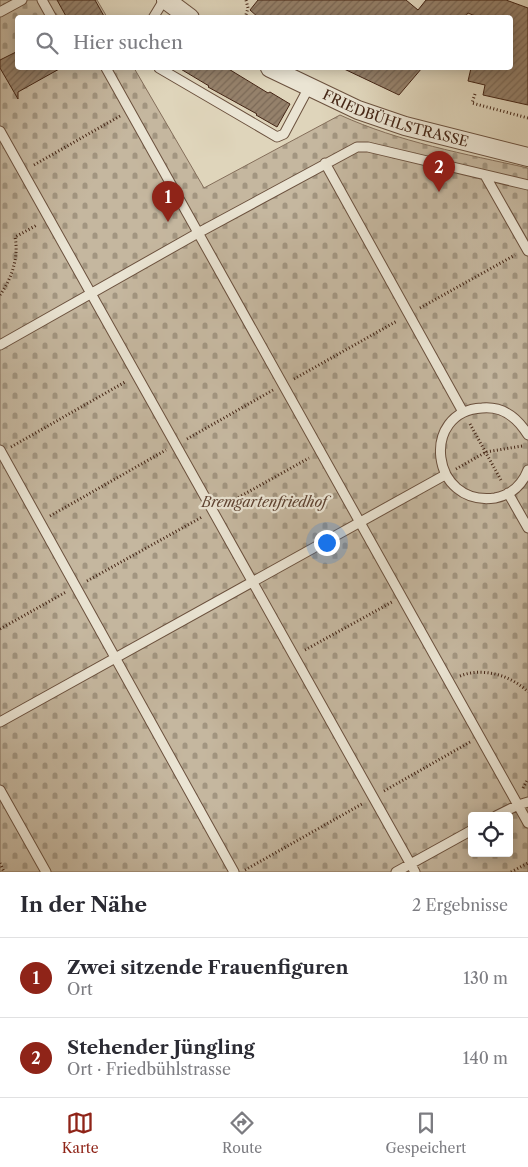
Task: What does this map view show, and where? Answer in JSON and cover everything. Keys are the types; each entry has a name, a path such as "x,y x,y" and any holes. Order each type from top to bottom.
{"street":[{"path":"165,0 186,15"},
{"name":"FRIEDBÜHLSTRASSE","path":"274,70 358,110 405,126 528,157"}],"lane":[{"path":"0,12 22,0"},
{"path":"42,0 50,15"},
{"path":"155,15 165,0"},
{"path":"107,70 528,824"},
{"path":"162,70 277,138 284,134 309,87"},
{"path":"0,131 413,868"},
{"path":"0,345 353,148 361,146 528,185"},
{"path":"325,163 463,412"},
{"path":"486,176 528,251"},
{"path":"528,434 521,423 511,414 502,410 490,407 463,412 449,424 441,443 440,460 446,475 458,489 477,498 490,498 508,494 519,485 528,470"},
{"path":"1,451 234,872"},
{"path":"0,722 446,475"},
{"path":"508,494 528,528"},
{"path":"0,790 46,872"},
{"path":"504,812 528,802"},
{"path":"396,872 413,868 468,833"}],"path":[{"path":"246,0 248,8 246,15"},
{"path":"474,94 472,103 528,118"},
{"path":"22,171 130,111"},
{"path":"0,295 7,284 14,265 15,237 49,219"},
{"path":"1,451 137,376"},
{"path":"463,412 508,494"},
{"path":"446,475 486,452 528,445"},
{"path":"0,629 320,451"},
{"path":"294,656 401,597"},
{"path":"449,682 466,674 485,673 510,679 528,692"},
{"path":"511,872 528,863"},
{"path":"0,864 4,872"}],"green space":[{"name":"Bremgartenfriedhof","path":"0,0 97,0 106,15 15,15 15,70 135,70 204,188 340,115 385,133 409,140 528,168 528,872 0,872"}],"building":[{"path":"57,0 95,0 103,15 65,15"},
{"path":"258,0 406,0 418,10 426,0 506,0 528,8 528,105 483,95 485,85 468,81 471,70 513,70 513,15 473,15 468,13 466,15 256,15 250,10"},
{"path":"15,52 15,70 57,70 18,92 18,99 0,68 0,60"},
{"path":"182,70 230,70 290,104 277,127"},
{"path":"346,70 420,70 399,95"}],"place":[{"name":"Stehender Jüngling","path":"439,192"},
{"name":"Zwei sitzende Frauenfiguren","path":"168,222"}]}
